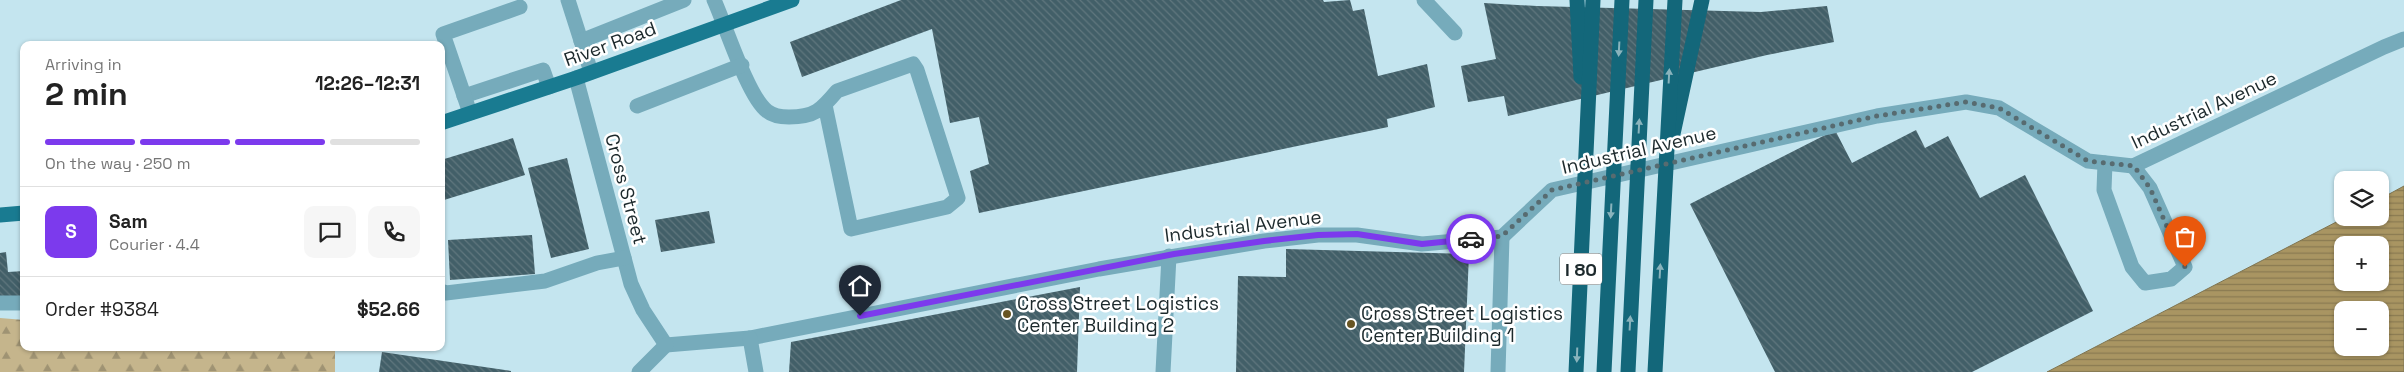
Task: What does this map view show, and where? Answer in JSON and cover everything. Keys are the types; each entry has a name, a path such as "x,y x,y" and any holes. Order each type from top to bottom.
{"highway":[{"path":"1577,0 1586,166"},
{"name":"I 80","path":"1576,372 1593,0"},
{"name":"I 80","path":"1604,372 1622,0"},
{"path":"1628,372 1646,0"},
{"path":"1655,372 1674,0"},
{"path":"1664,177 1702,0"}],"main road":[{"name":"River Road","path":"445,122 576,78 790,0"},
{"path":"0,215 20,213"}],"lane":[{"path":"568,0 591,72"},
{"path":"581,41 684,0"},
{"path":"714,0 749,83 767,111 777,116 799,117 812,115 826,105 838,92 913,64 918,70 958,198 947,206 850,228 826,105"},
{"path":"1424,0 1455,33"},
{"path":"470,113 443,34 520,6"},
{"name":"Industrial Avenue","path":"666,345 750,338 1169,256 1318,235 1357,234 1422,244 1502,236 1552,190 1877,116 1966,102 1999,108 2088,161 2134,166 2404,39"},
{"path":"638,106 742,66"},
{"path":"464,96 543,70 549,87"},
{"name":"Cross Street","path":"576,78 631,284 643,310 666,345"},
{"path":"2105,163 2104,190 2132,267 2146,283 2172,279 2185,267 2150,188 2134,166"},
{"path":"1498,372 1502,236"},
{"path":"1163,372 1169,256"},
{"path":"445,293 545,281 598,263 624,258"},
{"path":"0,303 20,303"},
{"path":"750,338 756,372"},
{"path":"638,372 666,345"}],"green space":[{"path":"0,318 20,320 20,351 335,351 335,372 0,372"}],"shaded area":[{"path":"2404,186 2404,372 2047,372 2334,223 2334,226 2389,226 2389,194"}],"building":[{"path":"901,0 1323,0 1324,2 1350,0 1353,11 1364,9 1378,76 1427,64 1435,107 1387,119 1388,127 979,213 970,171 989,164 979,117 950,123 932,29 802,77 790,42"},
{"path":"1484,3 1761,12 1827,6 1834,42 1767,55 1508,116 1504,96 1468,102 1461,66 1496,59"},
{"path":"1835,130 1852,163 1916,130 1925,148 1948,136 1980,198 2025,175 2093,311 1972,372 1775,372 1690,204"},
{"path":"513,138 525,175 445,200 445,159"},
{"path":"567,158 589,249 551,258 528,168"},
{"path":"709,211 715,243 661,252 655,220"},
{"path":"532,235 535,274 450,280 448,240"},
{"name":"Cross Street Logistics Center Building 1","path":"1286,249 1469,254 1464,372 1236,372 1238,276 1286,277"},
{"path":"6,252 8,272 20,271 20,298 0,300 0,253"},
{"name":"Cross Street Logistics Center Building 2","path":"1080,287 1077,372 789,372 791,342"},
{"path":"382,352 511,371 511,372 379,372"}],"way so far":[{"path":"1471,239 1502,236 1552,190 1877,116 1966,102 1999,108 2033,130 2088,161 2134,166 2150,188 2185,267"}],"place":[{"name":"Cross Street Logistics Center Building 2","path":"1007,314"},
{"name":"Cross Street Logistics Center Building 1","path":"1351,324"}],"route":[{"path":"860,316 1174,254 1264,241 1318,235 1357,234 1422,244 1471,239"}]}
